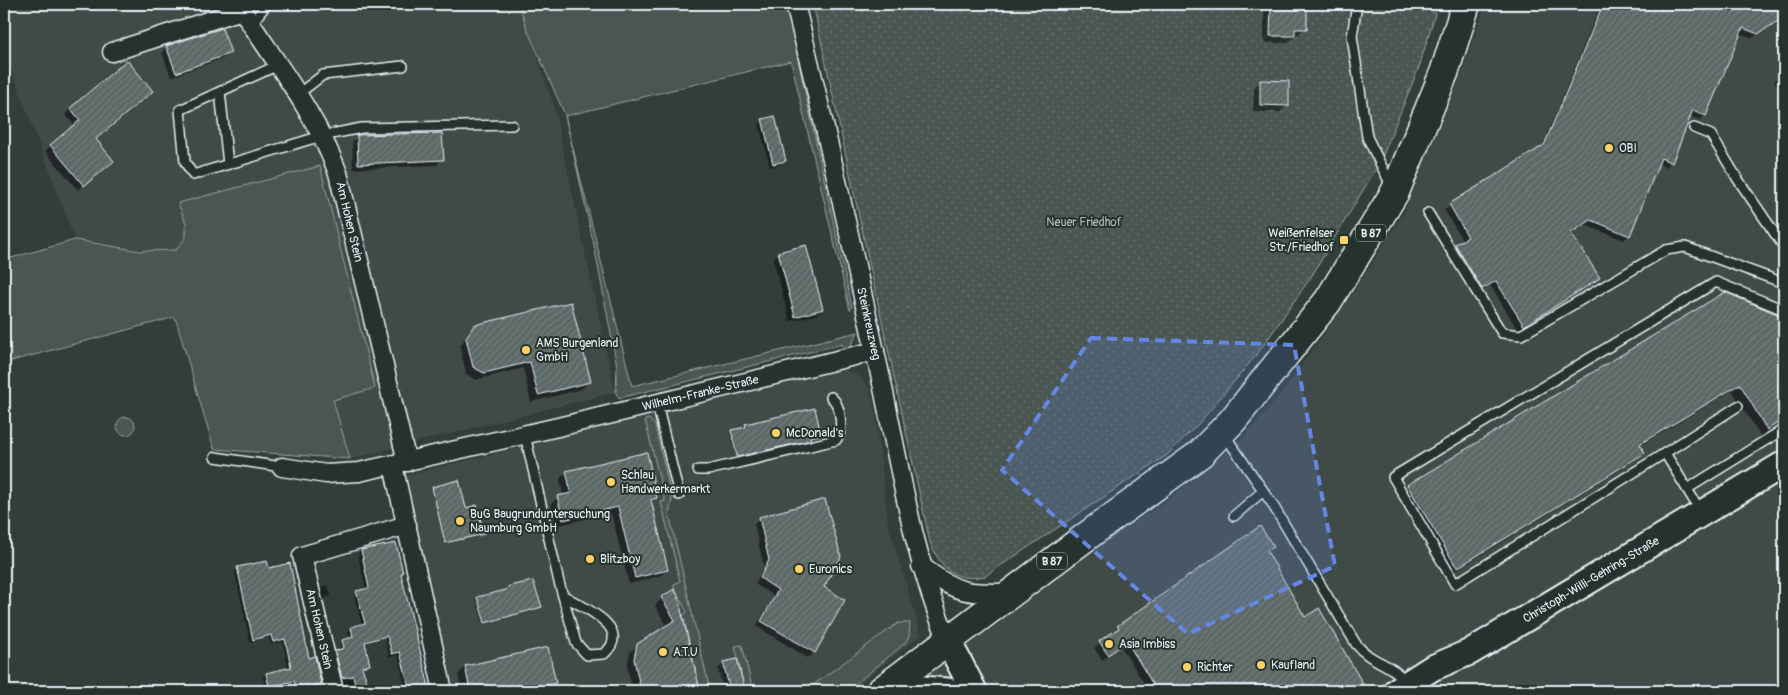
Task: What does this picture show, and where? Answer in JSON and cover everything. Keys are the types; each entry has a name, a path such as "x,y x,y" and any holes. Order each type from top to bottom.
{"main road":[{"name":"B 87","path":"881,691 1010,593 1200,454 1259,389 1328,301 1395,192 1444,73 1466,4"}],"street":[{"name":"Steinkreuzweg","path":"795,4 875,351 904,498 921,566 948,640"},
{"path":"112,52 244,13"},
{"name":"Am Hohen Stein","path":"244,13 298,94 321,136 338,173 400,463 407,526 443,691"},
{"name":"Wilhelm-Franke-Straße","path":"282,467 310,472 341,474 400,463 657,404 875,351"},
{"name":"Christoph-Willi-Gehring-Straße","path":"1402,687 1441,664 1470,652 1784,464"},
{"name":"Am Hohen Stein","path":"334,691 302,556 407,526"},
{"path":"921,566 954,589 971,592 1010,593"},
{"path":"948,640 974,691"},
{"path":"895,691 922,689 948,691"}],"lane":[{"path":"244,13 267,4"},
{"path":"1357,4 1352,36 1367,137 1395,192"},
{"path":"278,65 180,110 185,162 193,175 321,136 362,128 512,125"},
{"path":"298,94 323,75 403,66"},
{"path":"220,92 228,164"},
{"path":"1694,128 1711,135 1737,178 1784,247"},
{"path":"1428,213 1502,333 1521,335 1666,250 1675,247 1684,246 1784,283"},
{"path":"1738,406 1455,584 1393,476 1716,282 1784,310"},
{"path":"698,470 836,440 841,431 841,426 835,402 831,398"},
{"path":"657,404 679,495"},
{"path":"1687,489 1784,429"},
{"path":"1222,431 1263,491 1359,648 1368,657 1392,667 1402,687"},
{"path":"525,435 559,582 576,643 580,650 587,655 604,654 613,639 610,627 604,620 564,596"},
{"path":"1665,453 1701,512"},
{"path":"215,457 282,467"},
{"path":"1234,516 1263,491"}],"highlighted area":[{"path":"1091,338 1294,345 1335,566 1188,634 1002,470"}],"shaded area":[{"path":"4,4 519,4 553,103 615,392 350,459 333,400 375,388 178,203 186,223 186,237 176,250 140,251 75,240 4,50"},
{"path":"1486,4 1784,4 1784,448 1467,640 1430,654 1368,691 910,691 941,664 1099,545 1168,500 1244,437 1282,392 1350,298 1404,213 1458,82"},
{"path":"837,368 858,375 869,387 875,410 888,523 921,635 850,691 449,691 401,477"},
{"path":"1784,473 1784,691 1416,691"}],"green space":[{"path":"519,4 786,4 852,307 850,310 791,61 565,116 527,29"},
{"name":"Neuer Friedhof","path":"813,4 1438,4 1419,67 1380,162 1311,277 1258,353 1200,422 1167,455 985,576 965,577 950,572 945,567 939,560 930,542"},
{"path":"567,125 632,386 858,332 850,347 844,350 842,344 619,398 616,393 617,366 595,250"},
{"path":"320,166 375,388 333,400 350,459 214,449 175,317 4,363 4,260 75,240 140,251 176,250 186,237 186,223 178,203"},
{"path":"126,417 132,420 135,426 132,432 126,435 120,432 117,426 120,420"},
{"path":"649,419 655,425 672,499 669,514 710,691 700,691 683,615 687,612 673,585 680,581 661,502 665,501 645,420"},
{"path":"898,623 910,623 909,636 905,643 847,691 805,691"},
{"path":"742,645 753,691 745,691 735,646"}],"building":[{"path":"1271,4 1307,4 1307,29 1295,29 1295,36 1270,36"},
{"name":"OBI","path":"1603,4 1784,4 1784,17 1758,34 1743,28 1706,116 1693,110 1672,163 1661,158 1630,236 1591,220 1571,233 1600,278 1524,326 1496,281 1482,289 1455,244 1468,237 1449,204 1544,145"},
{"path":"222,28 231,53 176,73 166,46"},
{"path":"127,60 153,91 96,139 114,161 84,186 50,145 80,120 70,108"},
{"path":"1260,80 1289,81 1289,106 1260,105"},
{"path":"775,116 786,161 773,164 762,119"},
{"path":"442,133 444,160 358,164 357,135"},
{"path":"806,245 823,309 795,317 778,252"},
{"path":"1725,292 1784,317 1784,419 1767,430 1740,384 1640,444 1645,453 1457,568 1407,485"},
{"name":"AMS Burgenland GmbH","path":"571,302 591,382 538,395 530,362 484,373 473,367 466,338 474,325"},
{"name":"McDonald's","path":"815,408 821,435 810,437 811,440 737,457 731,430 746,427 745,424"},
{"name":"Schlau Handwerkermarkt","path":"647,452 657,498 651,500 668,570 635,578 618,507 563,520 557,496 571,493 566,471"},
{"name":"BuG Baugrunduntersuchung Naumburg GmbH","path":"459,480 466,508 477,505 484,534 445,543 432,487"},
{"name":"Euronics","path":"825,499 841,557 824,587 845,600 815,653 761,621 778,590 760,578 769,560 759,517"},
{"path":"1260,526 1274,547 1267,551 1305,617 1319,608 1363,684 1353,691 1157,691 1127,642 1108,655 1099,641 1119,628 1117,626"},
{"path":"396,543 403,573 401,574 430,691 410,691 400,652 392,654 387,636 365,642 370,665 362,667 367,682 355,685 353,676 342,678 335,651 344,648 342,640 353,637 351,627 365,623 356,591 369,588 361,550"},
{"path":"267,561 269,568 290,563 309,658 315,656 321,684 315,685 317,691 302,691 301,687 296,688 294,681 269,687 266,673 291,667 285,639 273,642 271,635 253,640 237,567"},
{"path":"533,581 542,607 485,623 477,597 506,590 509,586"},
{"name":"A.T.U","path":"674,589 678,596 700,691 641,691 634,659 637,644 675,620 661,597"},
{"path":"548,647 556,683 519,691 470,691 465,666"},
{"path":"737,659 745,691 730,691 723,662"}],"place":[{"name":"OBI","path":"1609,148"},
{"name":"Weißenfelser Str./Friedhof","path":"1344,240"},
{"name":"AMS Burgenland GmbH","path":"526,350"},
{"name":"McDonald's","path":"776,433"},
{"name":"Schlau Handwerkermarkt","path":"611,482"},
{"name":"BuG Baugrunduntersuchung Naumburg GmbH","path":"460,521"},
{"name":"Blitzboy","path":"590,559"},
{"name":"Euronics","path":"799,569"},
{"name":"Asia Imbiss","path":"1109,644"},
{"name":"A.T.U","path":"663,652"},
{"name":"Kaufland","path":"1261,665"},
{"name":"Richter","path":"1187,667"}]}
